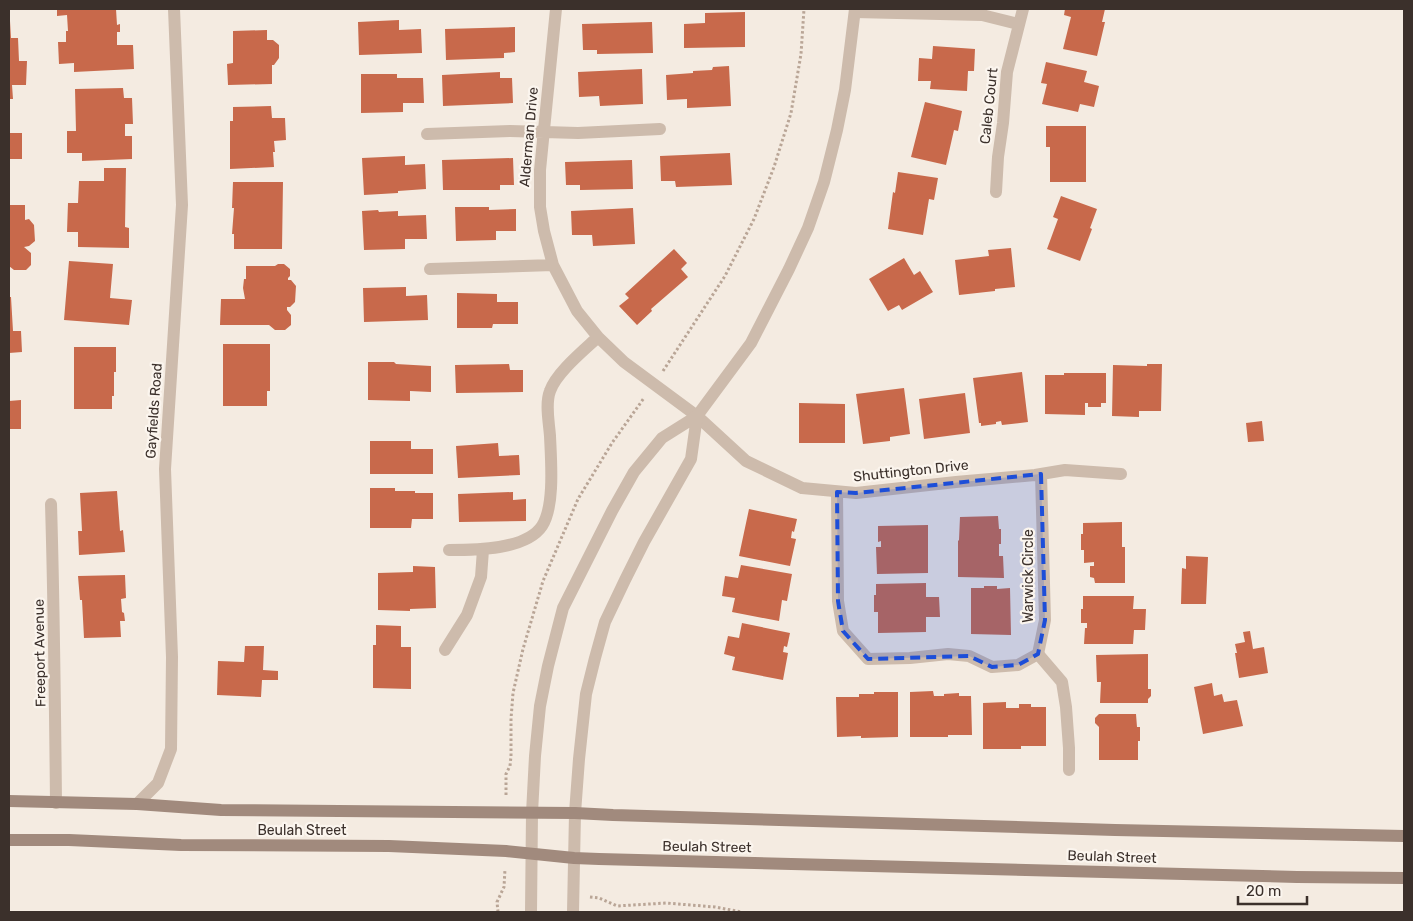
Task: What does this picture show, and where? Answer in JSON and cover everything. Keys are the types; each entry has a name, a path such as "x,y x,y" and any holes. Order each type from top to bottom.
{"main road":[{"name":"Beulah Street","path":"9,800 136,804 221,810 575,813 613,816 1115,830 1404,836"},
{"name":"Beulah Street","path":"9,840 69,840 181,845 389,846 506,851 574,858 1297,877 1404,878"}],"street":[{"name":"Gayfields Road","path":"136,804 158,783 171,749 172,657 166,469 182,205 174,9"},
{"name":"Alderman Drive","path":"556,9 540,170 540,207 553,265 577,312 598,337 624,362 697,416"},
{"name":"Caleb Court","path":"996,192 998,157 1004,123 1007,72 1023,9"},
{"path":"531,912 532,813 540,706 563,608 634,472 662,438 697,416 750,343 789,269 808,228 824,182 845,90 855,10 982,15 1018,24"},
{"path":"426,134 660,129"},
{"path":"430,269 553,265"},
{"path":"449,550 490,550 528,538 541,527 547,514 551,486 549,392 556,378 598,337"},
{"path":"573,912 575,813 579,759 586,694 595,658 605,622 644,542 691,459 697,416"},
{"name":"Shuttington Drive","path":"697,416 746,461 802,488 856,493 1065,470 1121,474"},
{"name":"Warwick Circle","path":"1038,654 1045,620 1041,474"},
{"path":"838,492 838,601 843,631 868,659 910,658 948,654 969,656 992,667 1018,665 1038,654 1062,682 1066,707 1069,770"},
{"name":"Freeport Avenue","path":"50,504 54,578 56,802"},
{"path":"445,650 466,615 481,577 483,550"}],"path":[{"path":"498,912 497,902 504,887 531,890"},
{"path":"573,895 599,898 617,906 666,903 715,907 742,912"}],"highlighted area":[{"path":"1041,474 1045,620 1038,654 1018,665 992,667 969,656 868,659 843,631 838,601 837,492 856,493"}],"building":[{"path":"57,9 116,9 117,25 120,24 120,32 117,32 117,45 133,45 134,69 74,72 74,63 59,64 58,42 66,42 66,31 68,31 67,15 57,16"},
{"path":"1065,9 1105,9 1102,22 1105,22 1097,56 1063,49 1071,17 1064,15"},
{"path":"745,12 745,47 684,48 684,24 705,23 705,13"},
{"path":"399,20 399,30 421,29 422,53 359,55 358,22"},
{"path":"9,21 11,38 18,38 19,61 27,61 26,85 12,85 13,99 9,99"},
{"path":"652,22 653,53 597,54 597,50 583,50 582,24"},
{"path":"515,27 515,52 504,53 504,58 446,60 445,29"},
{"path":"267,30 267,40 273,40 279,45 279,58 272,65 272,84 228,85 227,64 233,63 233,31"},
{"path":"933,46 975,49 974,71 968,71 967,91 930,89 931,81 918,81 919,58 932,59"},
{"path":"1046,62 1087,71 1084,82 1099,86 1094,107 1080,104 1078,112 1042,104 1047,84 1041,83"},
{"path":"729,66 731,106 687,108 687,99 667,100 666,75 693,73 693,71 712,70 713,67"},
{"path":"642,69 643,104 600,106 599,96 579,97 578,72"},
{"path":"500,72 500,78 512,78 513,103 443,106 442,75"},
{"path":"361,74 397,74 397,78 423,78 424,103 403,103 403,112 361,113"},
{"path":"123,88 124,98 132,98 133,124 125,124 125,136 132,136 132,159 82,161 82,153 67,153 67,131 76,131 75,89"},
{"path":"925,102 962,111 958,131 954,130 946,165 911,157"},
{"path":"271,106 272,118 285,118 286,140 274,141 274,167 230,169 230,121 233,121 233,107"},
{"path":"1046,126 1086,126 1086,182 1050,182 1050,147 1046,147"},
{"path":"9,133 22,133 22,159 9,159"},
{"path":"730,153 732,185 676,187 675,181 661,181 660,156"},
{"path":"405,156 405,165 425,164 426,189 364,195 362,158"},
{"path":"513,158 514,185 500,185 500,190 443,190 442,160"},
{"path":"632,160 633,189 580,190 580,185 566,185 565,162"},
{"path":"104,168 126,168 125,227 129,228 129,248 78,247 78,232 67,232 68,203 78,203 79,181 104,181"},
{"path":"898,172 938,178 934,200 929,199 923,235 888,229"},
{"path":"233,182 283,182 282,249 234,249 234,234 232,234"},
{"path":"1061,196 1097,209 1080,261 1047,249 1058,219 1053,217"},
{"path":"9,205 25,205 25,220 29,219 34,225 35,241 29,246 24,247 31,253 31,265 26,270 14,270 9,266"},
{"path":"455,207 489,207 489,210 516,209 516,231 496,231 496,240 456,241"},
{"path":"633,208 635,244 593,246 592,235 572,235 571,211"},
{"path":"378,210 379,212 398,211 398,216 426,215 427,239 405,239 405,249 364,250 362,211"},
{"path":"1011,248 1015,287 959,295 955,260 989,256 988,250"},
{"path":"674,249 687,263 681,269 688,277 651,309 652,311 637,325 619,306 629,298 625,294"},
{"path":"904,258 914,275 920,271 933,292 902,310 899,305 888,311 869,279"},
{"path":"69,261 113,264 110,298 132,300 129,325 64,320"},
{"path":"284,264 290,269 288,280 291,280 296,286 295,302 290,307 287,307 291,315 291,325 285,330 275,330 269,325 220,325 221,299 245,299 243,288 244,279 246,279 246,266 275,266"},
{"path":"406,287 406,296 427,295 428,320 364,322 363,288"},
{"path":"457,293 497,294 497,302 518,302 518,324 493,324 492,328 457,328"},
{"path":"9,297 11,297 13,331 21,331 22,352 9,353"},
{"path":"223,344 270,344 270,391 267,391 267,406 223,406"},
{"path":"74,347 116,347 116,372 114,372 112,409 74,409"},
{"path":"368,362 394,362 396,364 431,366 431,392 410,391 410,401 368,400"},
{"path":"509,364 510,370 523,370 523,392 456,393 455,365"},
{"path":"1147,364 1162,364 1161,411 1139,411 1139,417 1112,416 1113,365 1147,366"},
{"path":"1022,372 1028,422 1002,425 1001,421 996,422 996,424 981,426 973,378"},
{"path":"1064,373 1106,373 1106,403 1101,403 1101,407 1088,407 1088,403 1085,403 1085,415 1045,414 1045,375 1064,375"},
{"path":"904,388 910,434 890,437 890,441 863,444 856,394"},
{"path":"965,393 970,433 924,439 919,399"},
{"path":"21,400 21,429 9,429 9,401"},
{"path":"799,403 845,404 845,443 799,443"},
{"path":"1262,421 1264,441 1248,442 1246,423"},
{"path":"370,441 411,441 411,449 433,449 433,474 370,474"},
{"path":"498,443 499,456 519,455 520,475 458,478 456,446"},
{"path":"370,488 395,488 395,491 433,493 433,519 412,519 411,528 370,528"},
{"path":"117,491 120,531 123,530 125,552 79,555 78,531 82,531 80,493"},
{"path":"513,492 513,500 526,499 526,521 459,522 458,494"},
{"path":"749,509 797,519 794,532 792,531 791,538 796,539 790,566 739,556"},
{"path":"998,516 999,529 1001,529 999,556 1003,556 1004,578 958,577 960,517"},
{"path":"1122,522 1122,547 1125,547 1125,583 1095,583 1094,578 1090,577 1090,566 1094,566 1094,562 1084,563 1084,550 1081,550 1083,523"},
{"path":"928,525 928,573 877,574 876,547 881,547 881,541 878,542 878,526"},
{"path":"1186,556 1208,557 1206,604 1181,604 1182,568 1186,569"},
{"path":"741,565 792,574 787,601 782,600 779,621 732,612 735,598 722,596 725,576 738,578"},
{"path":"413,566 435,567 436,608 410,609 410,611 378,610 378,573 413,572"},
{"path":"125,575 126,598 121,599 125,621 120,621 121,637 84,638 82,600 80,600 78,576"},
{"path":"926,583 926,597 939,597 940,617 926,617 926,632 878,633 878,612 874,612 876,584"},
{"path":"984,586 997,586 997,589 1010,588 1011,635 971,634 971,588 984,588"},
{"path":"1083,596 1134,596 1133,609 1146,609 1145,630 1134,630 1133,644 1084,644 1087,623 1081,623"},
{"path":"742,623 790,633 787,647 784,646 783,652 788,653 783,680 732,670 735,657 724,654 728,636 739,638"},
{"path":"376,625 401,626 401,647 411,647 411,689 373,688 373,645 376,645"},
{"path":"1250,631 1253,649 1264,647 1268,673 1239,678 1235,644 1245,642 1243,632"},
{"path":"245,646 264,646 263,670 278,671 278,680 262,680 261,697 217,695 218,661 244,662"},
{"path":"1148,654 1148,689 1151,689 1151,696 1148,699 1148,703 1100,703 1101,682 1097,682 1096,655"},
{"path":"1212,683 1214,696 1222,694 1224,702 1237,700 1243,726 1203,734 1194,687"},
{"path":"933,691 934,696 959,693 959,696 971,696 972,735 910,737 910,692"},
{"path":"874,692 898,692 898,737 837,737 836,697 859,697 859,694 874,694"},
{"path":"1006,702 1006,708 1019,708 1019,704 1031,704 1031,707 1046,707 1046,746 1021,746 1021,749 983,749 983,703"},
{"path":"1099,714 1136,714 1137,727 1140,727 1138,760 1099,760 1099,727 1095,723 1095,718"}]}
